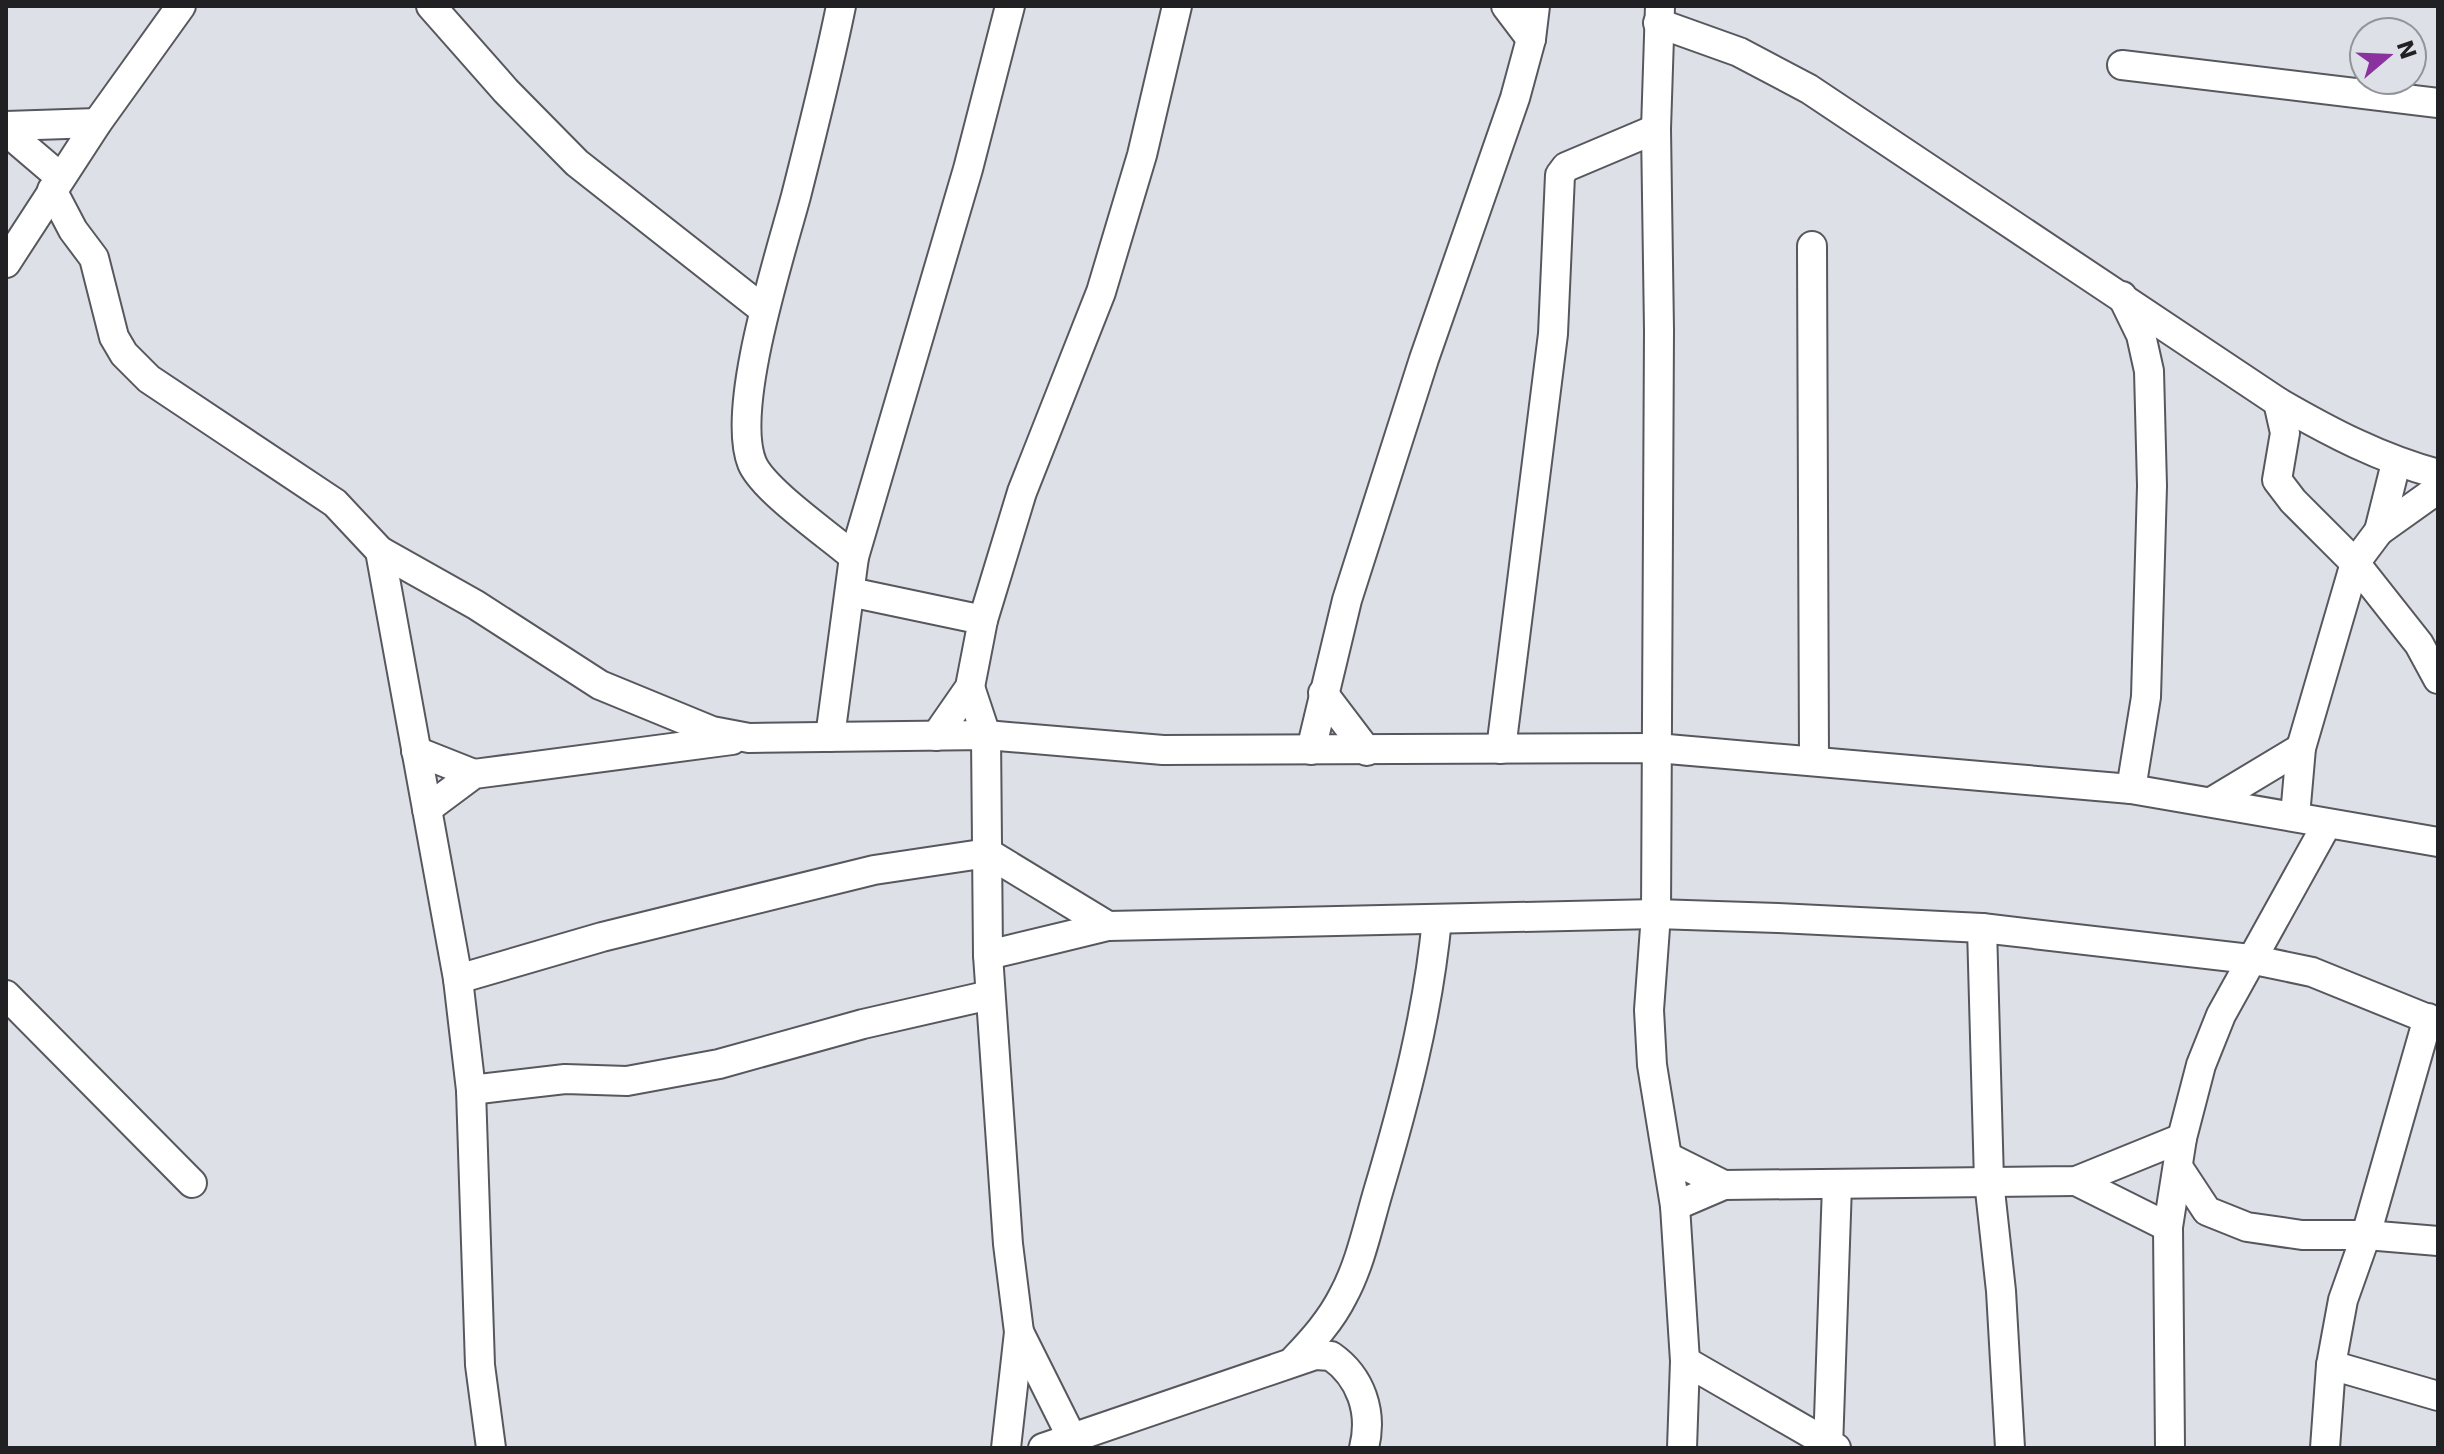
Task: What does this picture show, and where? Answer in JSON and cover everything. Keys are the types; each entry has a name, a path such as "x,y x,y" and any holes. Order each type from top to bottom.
{"street":[{"path":"6,263 97,123 181,6"},
{"path":"431,6 506,91 577,163 764,310"},
{"path":"841,6 827,75 764,310 746,414 745,441 753,467 774,490 854,557"},
{"path":"830,737 854,557 968,169 1010,6"},
{"path":"936,736 970,687 983,620 1022,492 1101,292 1142,155 1177,6"},
{"path":"1506,6 1531,39"},
{"path":"1311,750 1347,600 1424,359 1515,98 1531,39 1535,6"},
{"path":"1682,1448 1685,1361 1675,1206 1670,1158 1652,1065 1649,1010 1656,914 1659,330 1656,129 1659,14 1809,89 2278,402 2344,441 2396,463 2438,474"},
{"path":"2122,65 2438,103"},
{"path":"6,129 97,123"},
{"path":"6,129 56,184 73,230 94,258 114,337 124,354 149,379 335,503 380,551 476,605 600,685 712,731 749,738"},
{"path":"1501,749 1553,334 1560,175 1566,167 1656,129"},
{"path":"23,236 73,230"},
{"path":"1812,246 1814,760"},
{"path":"2121,295 2141,335 2149,371 2152,486 2146,697 2131,789"},
{"path":"2278,402 2285,433 2277,480 2293,501 2355,563 2419,644 2438,679"},
{"path":"2379,531 2396,463"},
{"path":"2295,816 2301,748 2355,563 2379,531 2438,489"},
{"path":"380,551 458,979 471,1090 480,1365 491,1448"},
{"path":"850,592 983,620"},
{"path":"970,687 986,735 990,995 1008,1244 1019,1332 1006,1448"},
{"path":"1323,693 1367,751"},
{"path":"416,751 474,774 749,738 986,735 1163,750 1656,748 2131,789 2438,842"},
{"path":"2213,801 2301,748"},
{"path":"427,809 474,774"},
{"path":"2170,1448 2169,1223 2182,1138 2201,1065 2221,1015 2327,824"},
{"path":"458,979 602,937 874,870 988,853 1108,926"},
{"path":"988,955 1108,926 1656,914 1982,928 2250,959 2312,972 2433,1020 2343,1300 2331,1365 2325,1448"},
{"path":"1295,1359 1316,1336 1343,1296 1361,1249 1420,1045 1430,989 1437,919"},
{"path":"1982,928 1989,1181 2001,1291 2010,1448"},
{"path":"6,995 192,1183"},
{"path":"471,1090 533,1081 587,1079 604,1083 642,1079 719,1064 863,1024 990,995"},
{"path":"1675,1206 1724,1185 2076,1181 2182,1138"},
{"path":"1670,1158 1724,1185"},
{"path":"2178,1167 2207,1211 2247,1227 2302,1235 2366,1235 2438,1241"},
{"path":"2076,1181 2169,1223 2207,1211"},
{"path":"1685,1361 1830,1447 1837,1185"},
{"path":"1019,1332 1081,1440"},
{"path":"1043,1448 1081,1440 1295,1359 1331,1356 1358,1382 1366,1416 1364,1448"},
{"path":"2331,1365 2438,1396"},
{"path":"1118,1448 1131,1419"}]}
